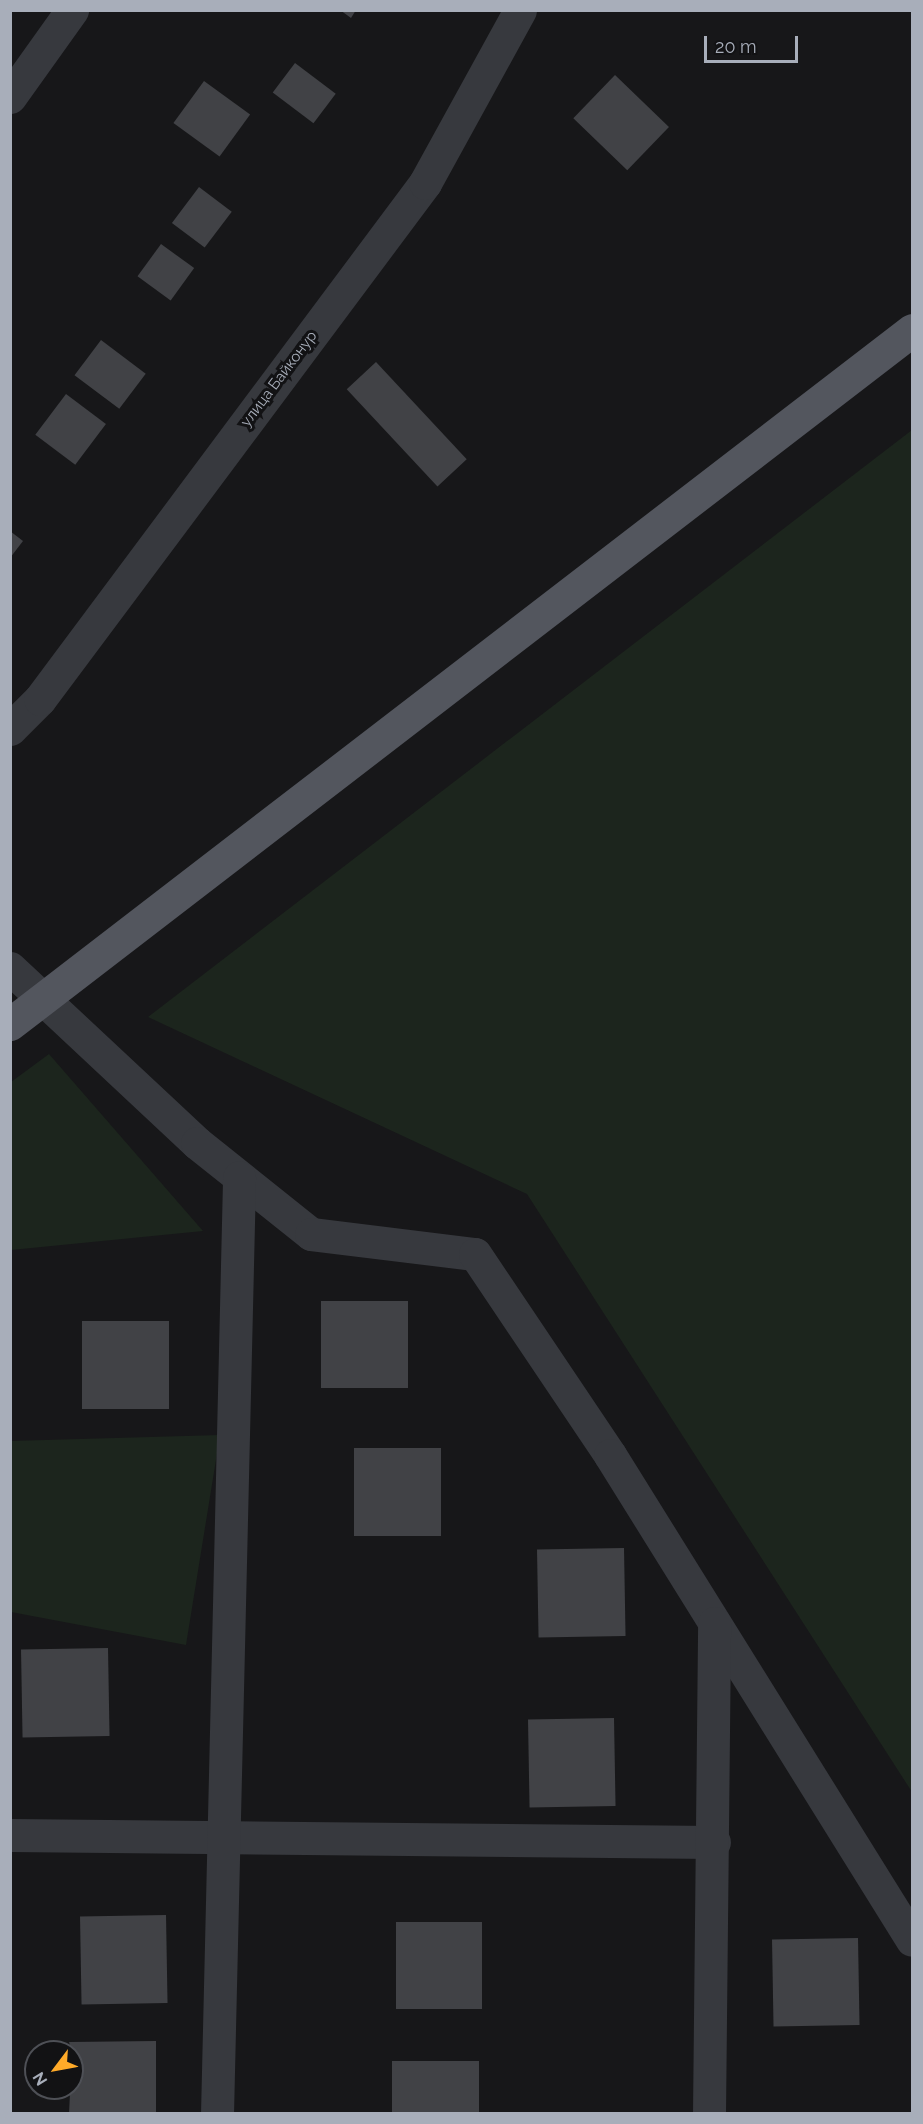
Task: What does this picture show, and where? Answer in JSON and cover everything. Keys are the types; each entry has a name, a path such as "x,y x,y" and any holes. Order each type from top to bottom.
{"main road":[{"path":"10,1024 912,330"}],"street":[{"path":"10,97 72,10"},
{"name":"улица Байконур","path":"10,729 40,699 425,183 520,10"},
{"path":"10,968 197,1143 310,1234 475,1254 610,1455 912,1940"},
{"path":"217,2114 239,1177"},
{"path":"709,2114 714,1842 714,1623"},
{"path":"10,1835 714,1842"}],"shaded area":[{"path":"912,430 912,1792 527,1194 148,1017"},
{"path":"49,1054 203,1231 11,1250 11,1082"},
{"path":"220,1435 186,1645 11,1612 10,1441"}],"building":[{"path":"340,10 356,10 351,18"},
{"path":"295,63 336,94 313,123 273,93"},
{"path":"615,75 669,127 627,170 573,118"},
{"path":"204,81 250,115 220,157 173,123"},
{"path":"199,187 232,212 205,248 172,223"},
{"path":"161,244 194,268 171,300 137,276"},
{"path":"101,340 146,374 119,409 75,375"},
{"path":"376,362 467,459 437,487 347,389"},
{"path":"66,394 106,424 75,465 35,435"},
{"path":"10,531 23,541 10,558"},
{"path":"321,1301 408,1301 408,1388 321,1388"},
{"path":"82,1321 169,1321 169,1409 82,1409"},
{"path":"354,1448 441,1448 441,1536 354,1536"},
{"path":"624,1548 626,1636 539,1638 537,1550"},
{"path":"108,1648 110,1736 23,1738 21,1650"},
{"path":"614,1718 616,1806 530,1807 528,1720"},
{"path":"166,1915 168,2003 82,2004 80,1917"},
{"path":"396,1922 482,1922 482,2009 396,2009"},
{"path":"858,1938 860,2025 774,2026 772,1940"},
{"path":"156,2041 156,2114 69,2114 70,2100 84,2100 84,2042"},
{"path":"392,2061 479,2061 479,2114 392,2114"}]}
